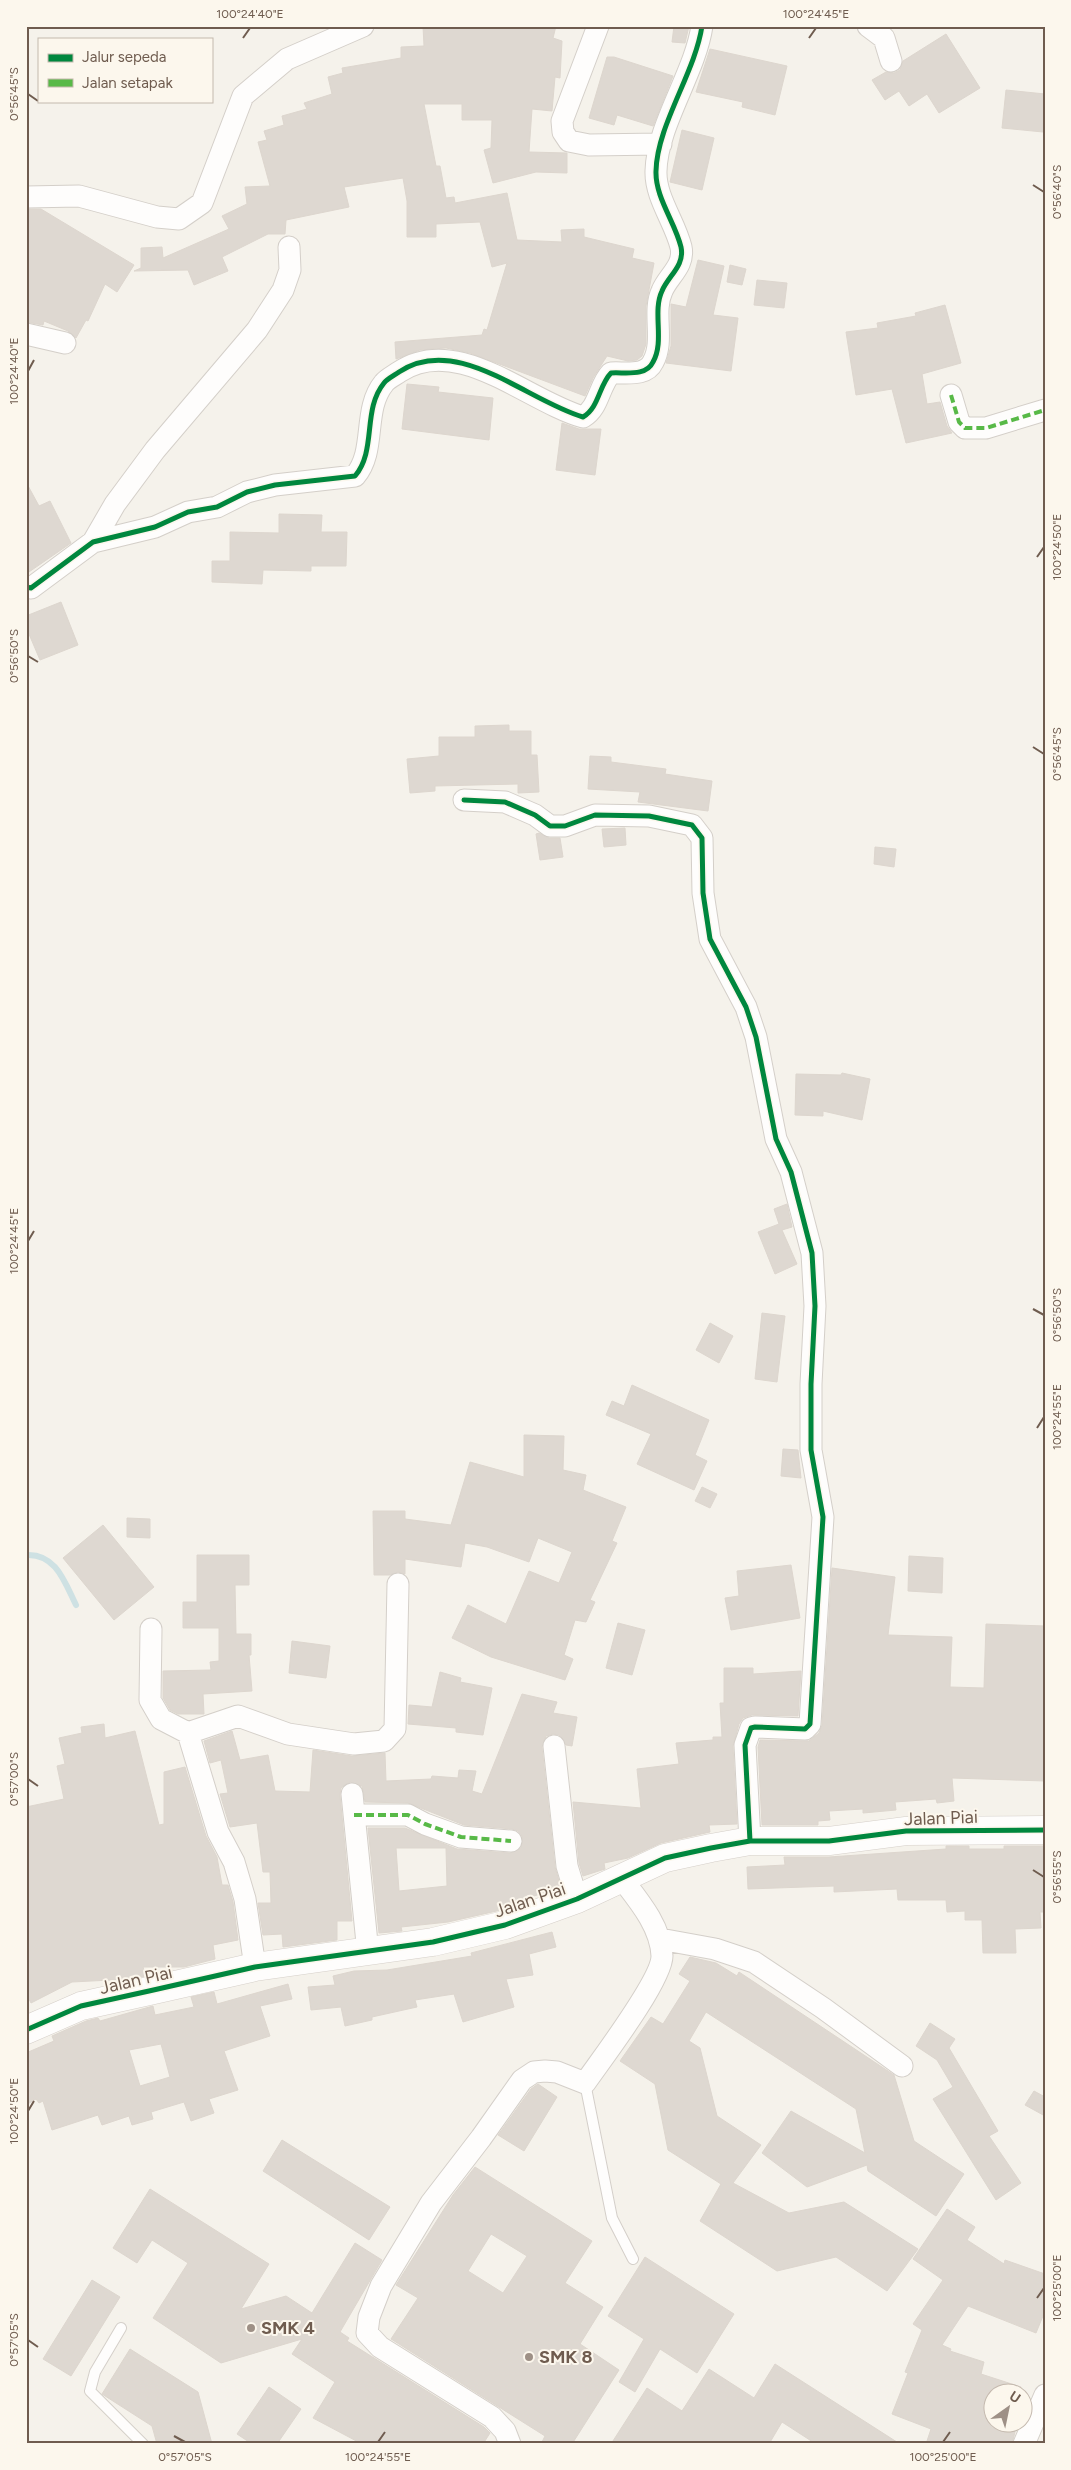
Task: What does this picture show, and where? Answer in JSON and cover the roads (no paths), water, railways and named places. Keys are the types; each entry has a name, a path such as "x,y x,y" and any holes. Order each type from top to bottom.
{"street":[{"path":"26,197 79,196 157,217 179,219 202,203 244,96 288,58 363,26"},
{"path":"598,26 562,121 563,132 569,141 589,145 661,144"},
{"path":"93,542 154,526 188,512 217,507 246,492 275,485 355,476 363,466 372,407 384,382 411,364 441,359 476,366 554,406 583,417 587,415 595,404 604,380 611,373 640,372 653,363 659,328 661,292 677,270 681,249 658,186 656,171 661,144 699,44 702,26"},
{"path":"868,26 884,38 891,61"},
{"path":"26,587 31,588 43,581 93,542 115,504 154,450 257,330 283,290 290,270 289,247"},
{"path":"26,334 66,343"},
{"path":"951,395 959,422 966,428 986,428 1045,410"},
{"path":"464,800 504,802 534,815 550,826 565,826 595,815 649,816 692,825 702,838 704,893 710,938 746,1007 756,1037 776,1139 790,1172 812,1253 815,1306 810,1384 811,1450 823,1517 810,1724 805,1729 755,1727 751,1728 748,1732 745,1745 750,1841"},
{"path":"188,1733 238,1716 288,1734 354,1744 384,1741 395,1729 398,1584"},
{"path":"151,1629 150,1700 162,1718 188,1733 218,1832 234,1862 245,1899 255,1968"},
{"path":"554,1746 567,1866 577,1900"},
{"path":"352,1794 368,1953"},
{"path":"354,1815 408,1815 425,1824 461,1837 511,1841"},
{"name":"Jalan Piai","path":"26,2030 81,2006 255,1968 433,1942 505,1925 577,1900 665,1858 750,1841 829,1841 906,1831 1045,1830"},
{"path":"510,2444 505,2431 492,2417 380,2347 367,2334 369,2317 381,2286 431,2203 481,2138 522,2080 534,2072 545,2071 556,2072 585,2083 634,2015 662,1958 660,1939 642,1904 622,1879"},
{"path":"660,1939 714,1949 754,1962 902,2066"},
{"path":"1024,2444 1045,2395"}],"lane":[{"path":"585,2083 612,2218 633,2259"},
{"path":"121,2328 95,2372 90,2391 142,2444"}],"waterway":[{"path":"26,1555 45,1559 52,1564 63,1579 76,1605"}],"place":[{"name":"SMK 4","path":"251,2328"},
{"name":"SMK 8","path":"529,2357"}]}
